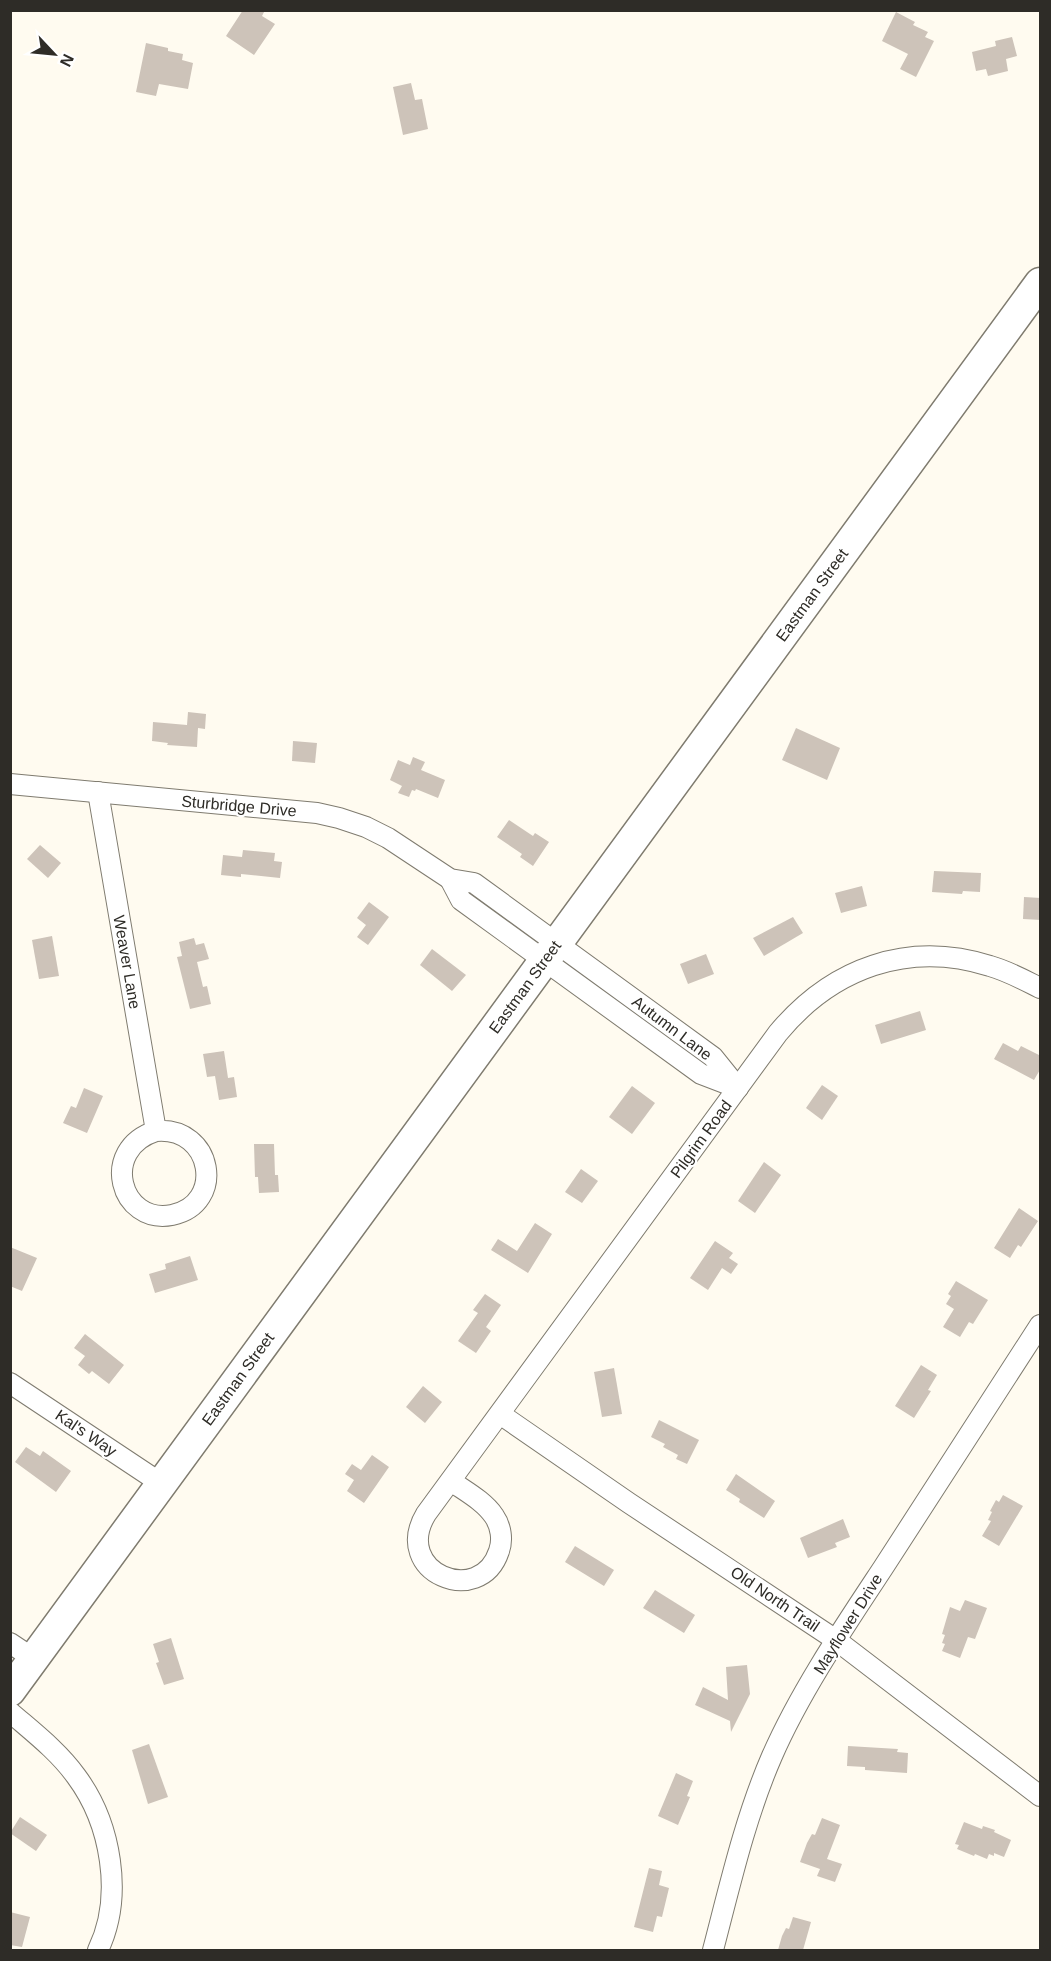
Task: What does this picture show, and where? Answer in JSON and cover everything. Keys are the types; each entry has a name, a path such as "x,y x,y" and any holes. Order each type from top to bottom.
{"main road":[{"name":"Eastman Street","path":"10,1691 22,1651 162,1484 1041,283"}],"street":[{"name":"Sturbridge Drive","path":"10,784 317,813 339,818 366,827 388,838 450,879 474,883 551,952"},
{"name":"Weaver Lane","path":"98,792 156,1131"},
{"name":"Autumn Lane","path":"551,952 712,1057 738,1088"},
{"name":"Pilgrim Road","path":"451,1480 488,1508 498,1522 500,1530 500,1548 493,1564 480,1575 463,1580 438,1575 425,1563 418,1547 422,1522 451,1480 778,1033 800,1008 828,987 874,965 909,958 942,957 991,966 1041,988"},
{"path":"165,1130 182,1134 196,1145 205,1161 206,1178 201,1195 188,1208 172,1215 154,1215 139,1207 127,1194 122,1177 122,1168 128,1151 140,1138 156,1131 165,1130"},
{"name":"Mayflower Drive","path":"713,1950 746,1826 769,1763 794,1713 836,1640 1041,1325"},
{"name":"Kal's Way","path":"10,1383 162,1484"},
{"name":"Old North Trail","path":"500,1414 629,1503 836,1640 1041,1796"},
{"path":"10,1712 63,1759 77,1776 98,1817 105,1840 111,1878 107,1922 98,1950"}],"building":[{"path":"243,10 265,10 262,16 275,24 254,55 226,36"},
{"path":"896,12 915,22 913,25 928,32 925,37 934,41 916,77 900,69 908,54 882,41"},
{"path":"1012,37 1017,56 1006,59 1008,71 988,76 986,69 976,71 972,52 996,46 995,41"},
{"path":"146,43 183,54 182,60 193,63 188,89 159,84 156,96 136,92"},
{"path":"411,83 415,100 422,99 428,129 403,135 393,87"},
{"path":"188,712 206,714 205,729 198,728 197,747 167,745 168,743 152,741 153,722 187,725"},
{"path":"796,728 840,748 827,780 782,760"},
{"path":"293,741 317,743 315,763 292,761"},
{"path":"413,757 425,762 421,770 445,780 438,798 416,789 412,790 409,797 398,793 402,786 390,780 398,760 410,765"},
{"path":"509,820 533,836 535,833 549,842 533,866 520,857 522,854 497,837"},
{"path":"40,845 61,863 48,878 27,859"},
{"path":"243,850 275,853 274,861 282,862 280,878 241,874 241,877 221,875 223,855 242,857"},
{"path":"934,871 981,873 980,892 963,891 962,894 932,892"},
{"path":"862,886 867,906 841,913 835,893"},
{"path":"1024,897 1041,898 1041,920 1023,919"},
{"path":"369,902 389,917 368,945 357,937 366,925 357,918"},
{"path":"793,917 803,933 764,956 753,938"},
{"path":"52,936 59,976 39,979 32,940"},
{"path":"194,938 196,945 204,943 209,959 197,962 203,987 207,986 211,1004 190,1009 177,957 182,956 179,942"},
{"path":"432,949 466,975 452,991 420,965"},
{"path":"706,954 714,974 688,984 680,964"},
{"path":"920,1011 926,1030 881,1044 875,1025"},
{"path":"1003,1043 1018,1051 1021,1046 1041,1056 1041,1068 1034,1080 994,1059"},
{"path":"224,1051 228,1078 234,1077 237,1097 219,1100 215,1076 207,1077 203,1054"},
{"path":"822,1085 838,1096 822,1120 806,1108"},
{"path":"632,1086 655,1103 632,1134 609,1117"},
{"path":"84,1088 103,1096 87,1133 63,1123 71,1106 76,1108"},
{"path":"254,1144 274,1144 275,1175 278,1175 279,1192 259,1193 258,1177 255,1177"},
{"path":"764,1162 781,1175 755,1213 738,1201"},
{"path":"581,1169 598,1181 582,1203 565,1192"},
{"path":"1019,1208 1038,1221 1021,1247 1018,1245 1010,1258 994,1248"},
{"path":"535,1223 552,1234 528,1273 491,1250 498,1239 517,1251"},
{"path":"715,1241 733,1253 729,1258 738,1264 731,1274 722,1268 708,1290 690,1278"},
{"path":"10,1247 37,1258 22,1291 10,1286"},
{"path":"190,1256 198,1280 155,1293 149,1274 166,1269 165,1264"},
{"path":"956,1281 988,1300 973,1324 969,1322 960,1337 943,1327 954,1309 946,1304 951,1296 948,1294"},
{"path":"485,1294 501,1305 486,1327 491,1331 476,1353 458,1341 478,1313 473,1310"},
{"path":"85,1334 124,1365 109,1384 92,1371 89,1374 78,1365 85,1356 74,1348"},
{"path":"921,1365 937,1375 928,1390 931,1391 914,1418 895,1406"},
{"path":"614,1368 622,1414 602,1417 594,1372"},
{"path":"423,1386 442,1402 425,1423 406,1407"},
{"path":"659,1420 699,1440 687,1464 676,1459 678,1455 663,1447 665,1444 651,1437"},
{"path":"26,1447 40,1456 43,1451 71,1471 56,1492 15,1462"},
{"path":"372,1455 389,1467 364,1503 347,1491 354,1480 345,1474 352,1464 361,1470"},
{"path":"736,1474 775,1501 764,1518 739,1502 740,1499 726,1490"},
{"path":"1003,1495 1023,1506 999,1546 982,1536 991,1521 988,1520 992,1512 990,1511 996,1500 999,1502"},
{"path":"843,1519 850,1537 835,1543 837,1547 808,1558 800,1538"},
{"path":"575,1546 614,1570 604,1586 565,1562"},
{"path":"655,1590 695,1615 684,1633 643,1608"},
{"path":"965,1600 987,1608 975,1639 968,1637 960,1658 942,1651 945,1635 942,1634 950,1607 960,1611"},
{"path":"171,1638 184,1679 164,1685 156,1663 159,1662 153,1644"},
{"path":"747,1665 750,1694 731,1732 730,1721 695,1705 703,1687 728,1700 726,1667"},
{"path":"149,1744 168,1797 148,1804 132,1750"},
{"path":"848,1746 898,1749 897,1752 908,1753 907,1773 865,1770 865,1767 847,1766"},
{"path":"676,1773 693,1781 687,1796 690,1797 678,1825 658,1816"},
{"path":"20,1817 47,1835 36,1851 10,1833"},
{"path":"822,1818 840,1825 827,1859 842,1864 835,1882 817,1876 820,1869 800,1862 807,1843 812,1834 815,1835"},
{"path":"964,1822 982,1829 983,1826 995,1830 994,1832 1011,1840 1004,1857 994,1853 994,1856 989,1854 987,1859 957,1849 959,1845 955,1844"},
{"path":"649,1868 662,1871 659,1885 669,1888 662,1917 657,1916 653,1932 634,1927"},
{"path":"10,1912 30,1917 22,1947 10,1945"},
{"path":"793,1917 811,1922 803,1950 778,1950 782,1936 786,1928 789,1929"}]}
